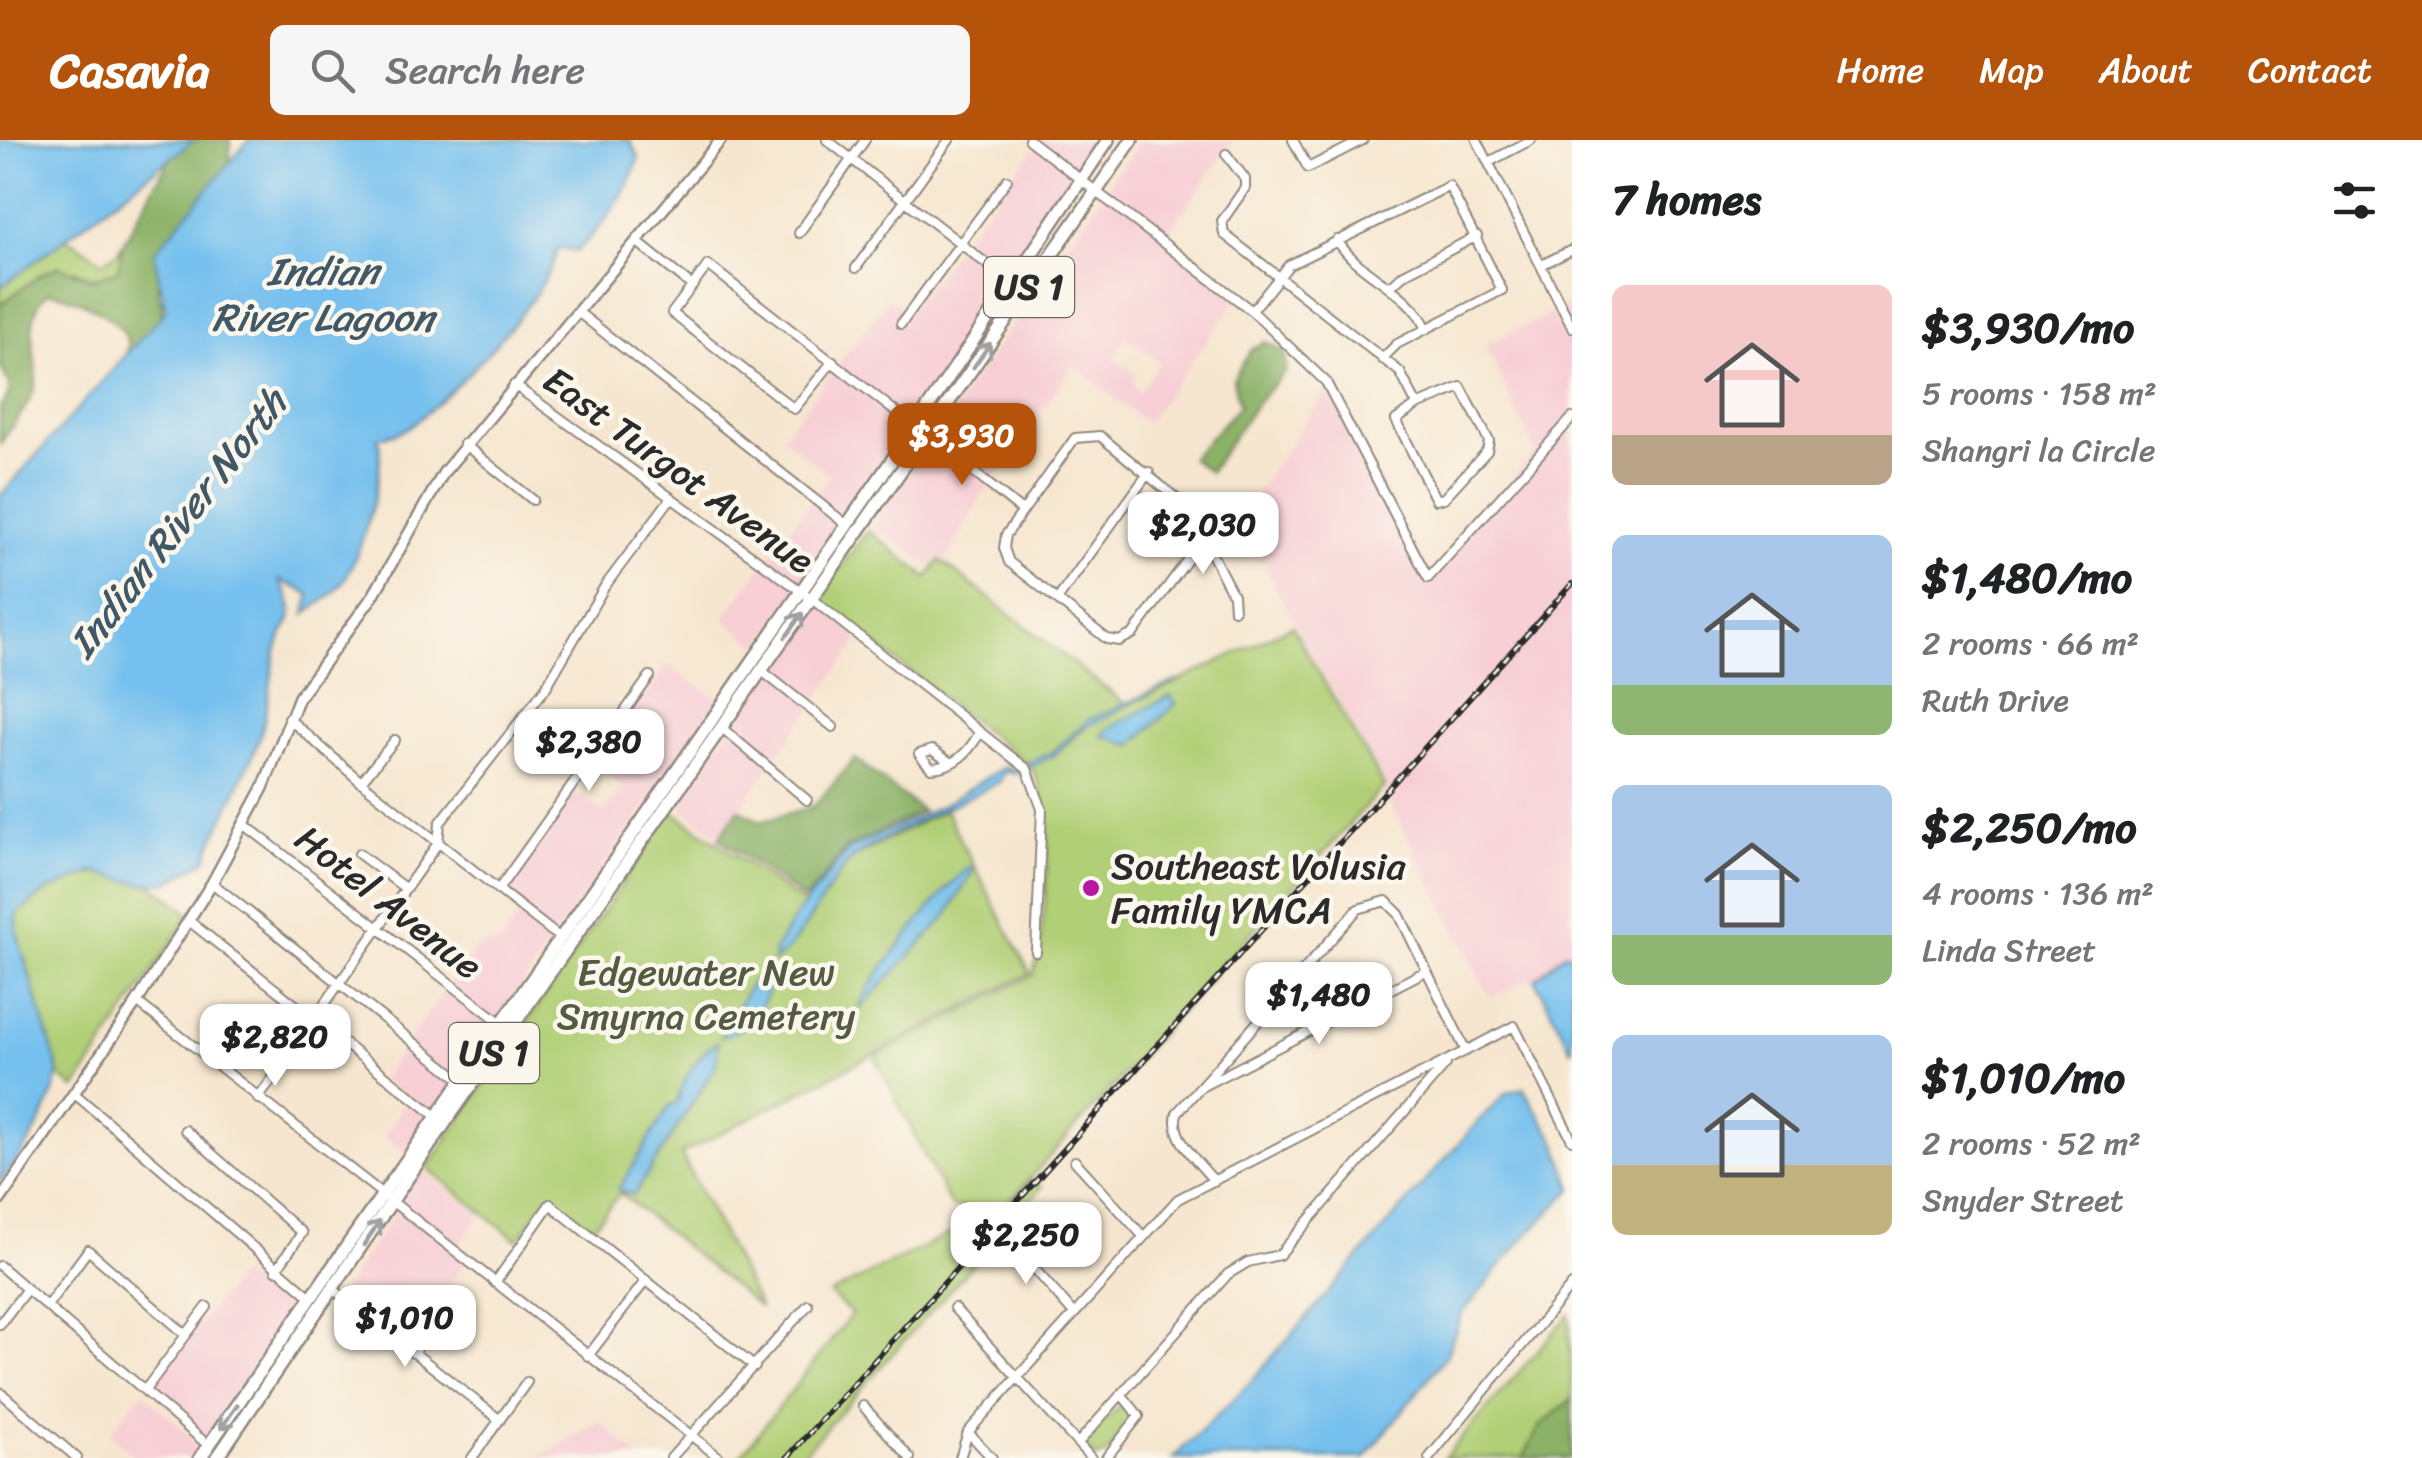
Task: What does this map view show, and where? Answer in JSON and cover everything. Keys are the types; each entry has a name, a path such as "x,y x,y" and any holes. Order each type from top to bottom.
{"main road":[{"name":"US 1","path":"217,1458 334,1290 434,1115 754,658 900,472 944,391 944,384 1108,140"},
{"name":"US 1","path":"200,1458 209,1452 312,1298 520,1017 762,671 848,525 1132,140"},
{"path":"722,728 722,714 749,674 754,658"},
{"path":"670,802 673,787 706,740 707,725"},
{"path":"576,936 576,924 616,866 619,852"},
{"path":"520,1017 519,1006 556,952 558,939"},
{"path":"257,1400 260,1384 285,1347 285,1338"}],"street":[{"path":"0,1200 189,921 245,825 288,718 318,668 372,596 464,444 721,140"},
{"path":"827,140 1010,282"},
{"path":"800,233 865,140"},
{"path":"856,268 949,140"},
{"path":"1029,140 1080,180 1098,188 1252,311 1334,394 1428,578 1572,418"},
{"path":"1294,140 1308,168 1363,140"},
{"path":"1477,140 1572,326"},
{"path":"1490,162 1531,140"},
{"path":"1226,154 1245,180 1245,188 1222,221 1224,234 1382,359 1405,380 1417,404"},
{"path":"902,324 1006,180"},
{"path":"1252,311 1289,265 1443,185 1455,190 1502,290 1392,348 1382,359"},
{"path":"1390,287 1404,274 1477,236"},
{"path":"1337,240 1350,257 1416,308 1427,329"},
{"path":"636,242 692,286"},
{"path":"1542,265 1572,250"},
{"path":"832,361 794,409 672,313 708,264 832,361 1022,511"},
{"path":"578,312 848,525"},
{"name":"East Turgot Avenue","path":"514,386 806,596 1024,767 1042,809 1036,952"},
{"path":"1460,387 1488,436 1487,451 1444,498 1432,495 1396,424 1398,414 1417,404 1460,387"},
{"path":"1204,536 1129,638 1107,639 1009,562 1004,548 1006,534 1075,438 1100,436 1179,496 1204,536 1233,595 1234,610"},
{"path":"464,444 533,500"},
{"path":"1057,600 1149,472"},
{"path":"258,1099 438,843 440,823 544,689 606,586 672,498"},
{"path":"762,671 833,727"},
{"path":"498,890 650,676"},
{"path":"288,718 361,782 558,939"},
{"path":"722,728 808,800"},
{"path":"952,763 970,750 980,732"},
{"path":"361,782 394,740"},
{"name":"Hotel Avenue","path":"245,825 500,1022"},
{"path":"360,854 406,888"},
{"path":"212,883 460,1079"},
{"path":"1214,1182 1176,1130 1177,1112 1368,903 1386,902 1399,914 1424,972 1466,1051"},
{"path":"189,921 434,1115"},
{"path":"1196,1089 1424,972"},
{"path":"137,1002 720,1458"},
{"path":"960,1458 968,1432 1178,1199 1514,1026 1572,1140"},
{"path":"1078,1443 1228,1274 1248,1262 1278,1256 1451,1059"},
{"path":"75,1094 312,1298"},
{"path":"184,1130 302,1233 276,1270"},
{"path":"1076,1160 1144,1236"},
{"path":"495,1284 550,1204 755,1367"},
{"path":"1006,1236 1074,1314"},
{"path":"47,1306 88,1250 185,1334"},
{"path":"0,1266 145,1390 209,1452"},
{"path":"588,1356 646,1280"},
{"path":"1429,1458 1572,1285"},
{"path":"0,1324 26,1289"},
{"path":"334,1290 500,1420"},
{"path":"671,1458 808,1304"},
{"path":"145,1390 207,1307"},
{"path":"954,1308 1091,1458"},
{"path":"413,1353 446,1310"},
{"path":"475,1457 527,1382"},
{"path":"0,1392 78,1458"},
{"path":"1106,1458 1138,1416 1122,1395"},
{"path":"863,1406 910,1458"},
{"path":"968,1432 992,1458"}],"shaded area":[{"path":"1029,140 1101,140 759,646 723,619 830,475 782,437 889,298 908,312 1036,146"},
{"path":"1140,140 1234,140 1163,240 1239,297 1146,423 1074,365 984,492 946,561 939,557 931,567 872,527","holes":["1125,336 1159,362 1140,392 1134,388 1133,372 1114,358"]},
{"path":"1572,303 1572,953 1558,958 1535,978 1490,997 1384,791 1387,785 1294,623 1239,517 1332,383 1430,574 1536,452 1485,345"},
{"path":"817,600 861,637 719,838 678,805"},
{"path":"667,665 720,700 406,1152 383,1136 406,1102 381,1079 477,946 502,943 521,912 497,894 572,789 603,813 623,788 596,765"},
{"path":"421,1170 481,1215 458,1247 469,1257 406,1350 340,1295"},
{"path":"241,1273 293,1313 207,1440 147,1387"},
{"path":"142,1392 202,1446 194,1458 135,1458 110,1433"},
{"path":"600,1421 640,1458 536,1458"}],"green space":[{"path":"180,140 230,140 230,182 164,264 158,292 162,303 161,329 87,402 120,363 127,340 99,311 48,292 39,304 32,329 34,390 0,444 0,407 9,394 9,382 0,367 0,305 41,274 59,266 93,279 118,270 123,243"},
{"path":"57,237 76,243 102,262 117,253 123,243 122,262 107,277 88,276 75,270 26,286 0,305 0,287"},
{"path":"1266,342 1285,352 1286,371 1255,405 1209,472 1191,458 1239,406 1233,379 1252,349"},
{"path":"868,530 927,578 940,560 1128,706 1292,626 1384,786 1002,1209 951,1207 875,1057 1033,975 1047,867 1044,809 1039,784 1029,765 821,602 824,589"},
{"path":"855,759 922,811 846,848 806,900 719,838 739,809 761,822 814,806"},
{"name":"Edgewater New Smyrna Cemetery","path":"945,810 1030,973 681,1154 760,1308 620,1193 592,1229 548,1197 517,1240 427,1168 672,811 813,910 851,859"},
{"path":"96,873 153,885 190,914 75,1089 54,1072 0,932 36,889"},
{"path":"1032,1180 1042,1187 799,1458 739,1458 852,1314 830,1294 955,1231 967,1210 1003,1211"},
{"path":"1569,1315 1572,1399 1541,1425 1523,1458 1444,1458"},
{"path":"1572,1399 1572,1458 1523,1458 1541,1425"},
{"path":"1122,1403 1135,1417 1108,1453 1096,1458 1083,1442"}],"water":[{"name":"Indian River Lagoon","path":"0,140 192,140 193,141 0,288"},
{"name":"Indian River Lagoon","path":"249,140 629,140 639,157 628,184 605,220 576,252 557,248 537,291 471,371 407,428 378,438 379,469 371,509 358,550 340,585 305,615 310,594 279,580 292,612 275,656 262,729 206,860 169,882 142,884 93,872 45,892 17,914 17,933 59,1072 36,1130 0,1182 0,496 166,310 154,253"},
{"path":"1178,680 1084,728 1053,756 1016,774 1005,771 999,782 859,854 839,874 793,944 774,961 775,949 799,911 848,850 943,805 1004,767 1011,770 1051,753 1088,720"},
{"path":"1171,696 1176,704 1132,745 1103,736 1107,729"},
{"path":"970,867 975,867 946,917 858,1011 908,935"},
{"path":"1565,953 1572,953 1572,1051 1535,979"},
{"path":"768,968 767,990 757,1011 741,1028 721,1037 750,985"},
{"path":"718,1042 716,1066 634,1195 618,1190 670,1105 678,1103 692,1068"},
{"path":"1523,1088 1558,1145 1572,1189 1516,1247 1462,1314 1446,1356 1365,1458 1173,1458 1245,1388 1481,1118 1507,1093"}],"railway":[{"path":"787,1458 1572,584"}],"place":[{"name":"Southeast Volusia Family YMCA","path":"1091,888"}],"water label":[{"name":"Indian River North","path":"177,523"}]}
